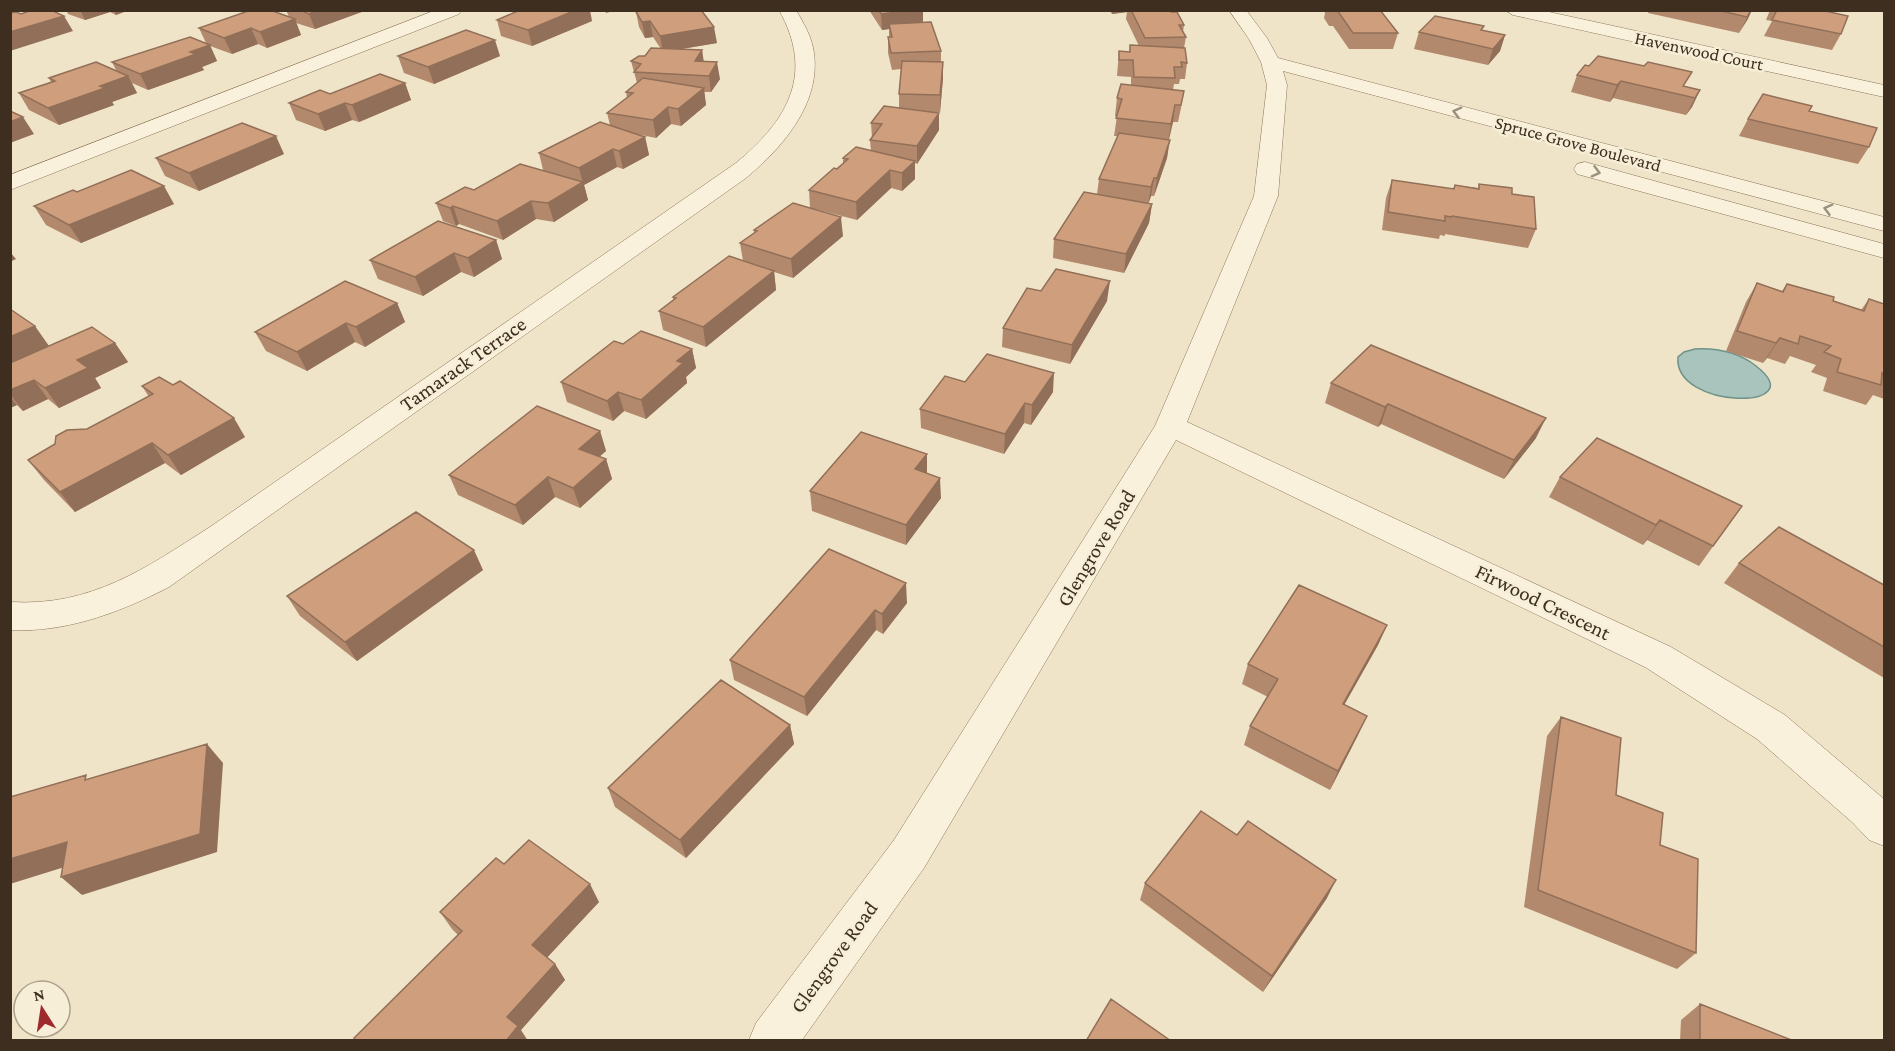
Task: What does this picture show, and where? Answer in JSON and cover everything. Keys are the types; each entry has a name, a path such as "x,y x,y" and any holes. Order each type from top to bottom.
{"street":[{"path":"10,183 453,10"},
{"name":"Tamarack Terrace","path":"10,616 26,617 74,610 118,597 157,578 222,535 321,463 751,163 786,125 803,92 807,66 804,45 795,22 787,10"},
{"path":"1237,10 1258,38 1274,74 1418,123"},
{"name":"Havenwood Court","path":"1513,10 1884,91"},
{"name":"Spruce Grove Boulevard","path":"1274,74 1884,224"},
{"name":"Glengrove Road","path":"773,1041 909,854 1170,426 1266,196 1274,74"},
{"name":"Spruce Grove Boulevard","path":"1566,163 1884,251"},
{"name":"Firwood Crescent","path":"1170,426 1658,657 1771,727 1868,810 1884,827"}],"water":[{"path":"1695,349 1727,352 1749,361 1769,381 1768,391 1756,397 1737,398 1716,395 1696,387 1682,374 1678,357 1684,352"}],"building":[{"path":"32,10 51,10 64,16 10,32 10,13 21,14"},
{"path":"251,10 270,10 295,19 260,32 251,28 224,38 199,28"},
{"path":"300,10 317,10 309,14"},
{"path":"520,10 576,10 528,30 497,20"},
{"path":"701,10 714,27 660,36 650,21 642,22 636,12"},
{"path":"879,10 913,10 881,14"},
{"path":"1131,10 1177,12 1184,25 1179,25 1186,37 1145,38"},
{"path":"1337,10 1380,10 1398,33 1353,33"},
{"path":"1717,10 1751,10 1747,17"},
{"path":"1777,10 1821,10 1848,16 1841,34 1772,20"},
{"path":"1435,16 1484,26 1481,30 1505,35 1493,49 1419,32"},
{"path":"931,22 941,51 891,53 888,37 892,37 889,24"},
{"path":"466,30 495,40 428,67 398,56"},
{"path":"190,37 210,45 190,52 196,54 140,74 112,62"},
{"path":"1130,45 1185,48 1187,63 1181,62 1182,67 1174,67 1175,78 1134,77 1133,60 1119,60 1119,51 1130,52"},
{"path":"651,48 702,50 695,61 717,62 709,76 634,72 641,64 631,61 639,56 645,56"},
{"path":"1598,56 1644,66 1648,62 1692,72 1683,86 1700,90 1695,98 1621,81 1617,85 1577,75 1585,65 1589,66"},
{"path":"902,61 943,62 940,95 899,94"},
{"path":"96,62 128,76 100,86 105,88 48,108 19,93 55,81 49,78"},
{"path":"380,74 405,83 352,105 345,103 318,114 289,103 320,90 330,94"},
{"path":"643,78 704,88 678,109 668,107 653,120 607,113 633,93 626,92"},
{"path":"1121,84 1184,91 1181,105 1175,105 1171,124 1116,118 1122,99 1117,98"},
{"path":"1763,94 1812,106 1809,111 1877,128 1869,147 1748,119"},
{"path":"884,106 939,113 917,146 870,140 882,124 871,123"},
{"path":"10,111 23,117 10,122"},
{"path":"600,122 645,137 619,151 613,149 579,168 539,153"},
{"path":"242,123 276,136 189,173 156,158"},
{"path":"1119,133 1170,140 1157,178 1154,178 1151,187 1099,179"},
{"path":"856,147 915,161 902,173 890,170 856,202 809,190 848,159 843,158"},
{"path":"520,164 583,182 548,203 531,201 497,221 453,206 450,208 436,203 465,187 474,190"},
{"path":"131,170 164,186 69,225 34,206 73,190 77,192"},
{"path":"1392,180 1454,189 1455,185 1479,189 1479,184 1512,188 1512,194 1534,197 1536,229 1452,216 1445,216 1445,221 1388,212"},
{"path":"1084,192 1152,204 1126,254 1054,239"},
{"path":"793,203 841,217 791,259 740,243 757,231 754,230"},
{"path":"438,221 496,240 468,258 454,253 415,277 370,260"},
{"path":"729,256 774,271 703,327 659,311 676,298 673,297"},
{"path":"1056,269 1110,281 1072,345 1003,328 1027,288 1041,291"},
{"path":"345,281 397,303 356,327 346,323 297,352 255,332"},
{"path":"1757,283 1783,292 1787,284 1834,297 1833,301 1864,311 1869,299 1884,304 1884,375 1882,373 1881,385 1837,372 1841,359 1824,352 1831,346 1800,336 1798,344 1780,338 1776,343 1737,331"},
{"path":"10,309 35,326 10,337"},
{"path":"92,327 115,343 77,360 88,368 45,388 34,380 10,390 10,363"},
{"path":"641,331 692,349 677,361 683,363 641,400 618,392 607,401 561,382 614,341 623,344"},
{"path":"1371,345 1546,418 1514,460 1388,404 1385,407 1331,383"},
{"path":"987,354 1054,373 1032,405 1025,403 1005,434 920,409 945,376 965,382"},
{"path":"159,377 173,385 180,381 234,418 168,455 152,443 60,492 28,460 55,444 56,436 67,430 87,429 153,394 142,386"},
{"path":"537,406 600,431 579,449 606,459 573,488 548,477 515,505 449,475"},
{"path":"861,432 927,454 915,469 940,478 906,525 810,491"},
{"path":"1597,438 1742,506 1713,546 1660,520 1656,525 1560,477"},
{"path":"416,512 474,550 345,642 287,596"},
{"path":"1779,527 1884,585 1884,647 1739,563"},
{"path":"829,549 906,583 882,614 875,610 804,697 730,660"},
{"path":"1299,585 1387,625 1343,704 1367,716 1338,771 1250,726 1278,679 1248,664"},
{"path":"721,680 790,725 680,840 608,788"},
{"path":"1561,717 1621,738 1616,795 1663,813 1660,845 1698,859 1696,953 1538,890"},
{"path":"207,744 200,834 61,877 67,842 10,859 10,797 86,775 85,780"},
{"path":"1201,811 1237,835 1248,821 1336,880 1272,976 1145,883"},
{"path":"529,840 590,884 532,945 555,964 507,1017 518,1026 506,1041 356,1041 354,1038 462,931 440,912 496,858 504,864"},
{"path":"1111,999 1171,1041 1086,1041"},
{"path":"1700,1004 1794,1041 1700,1041"}]}
